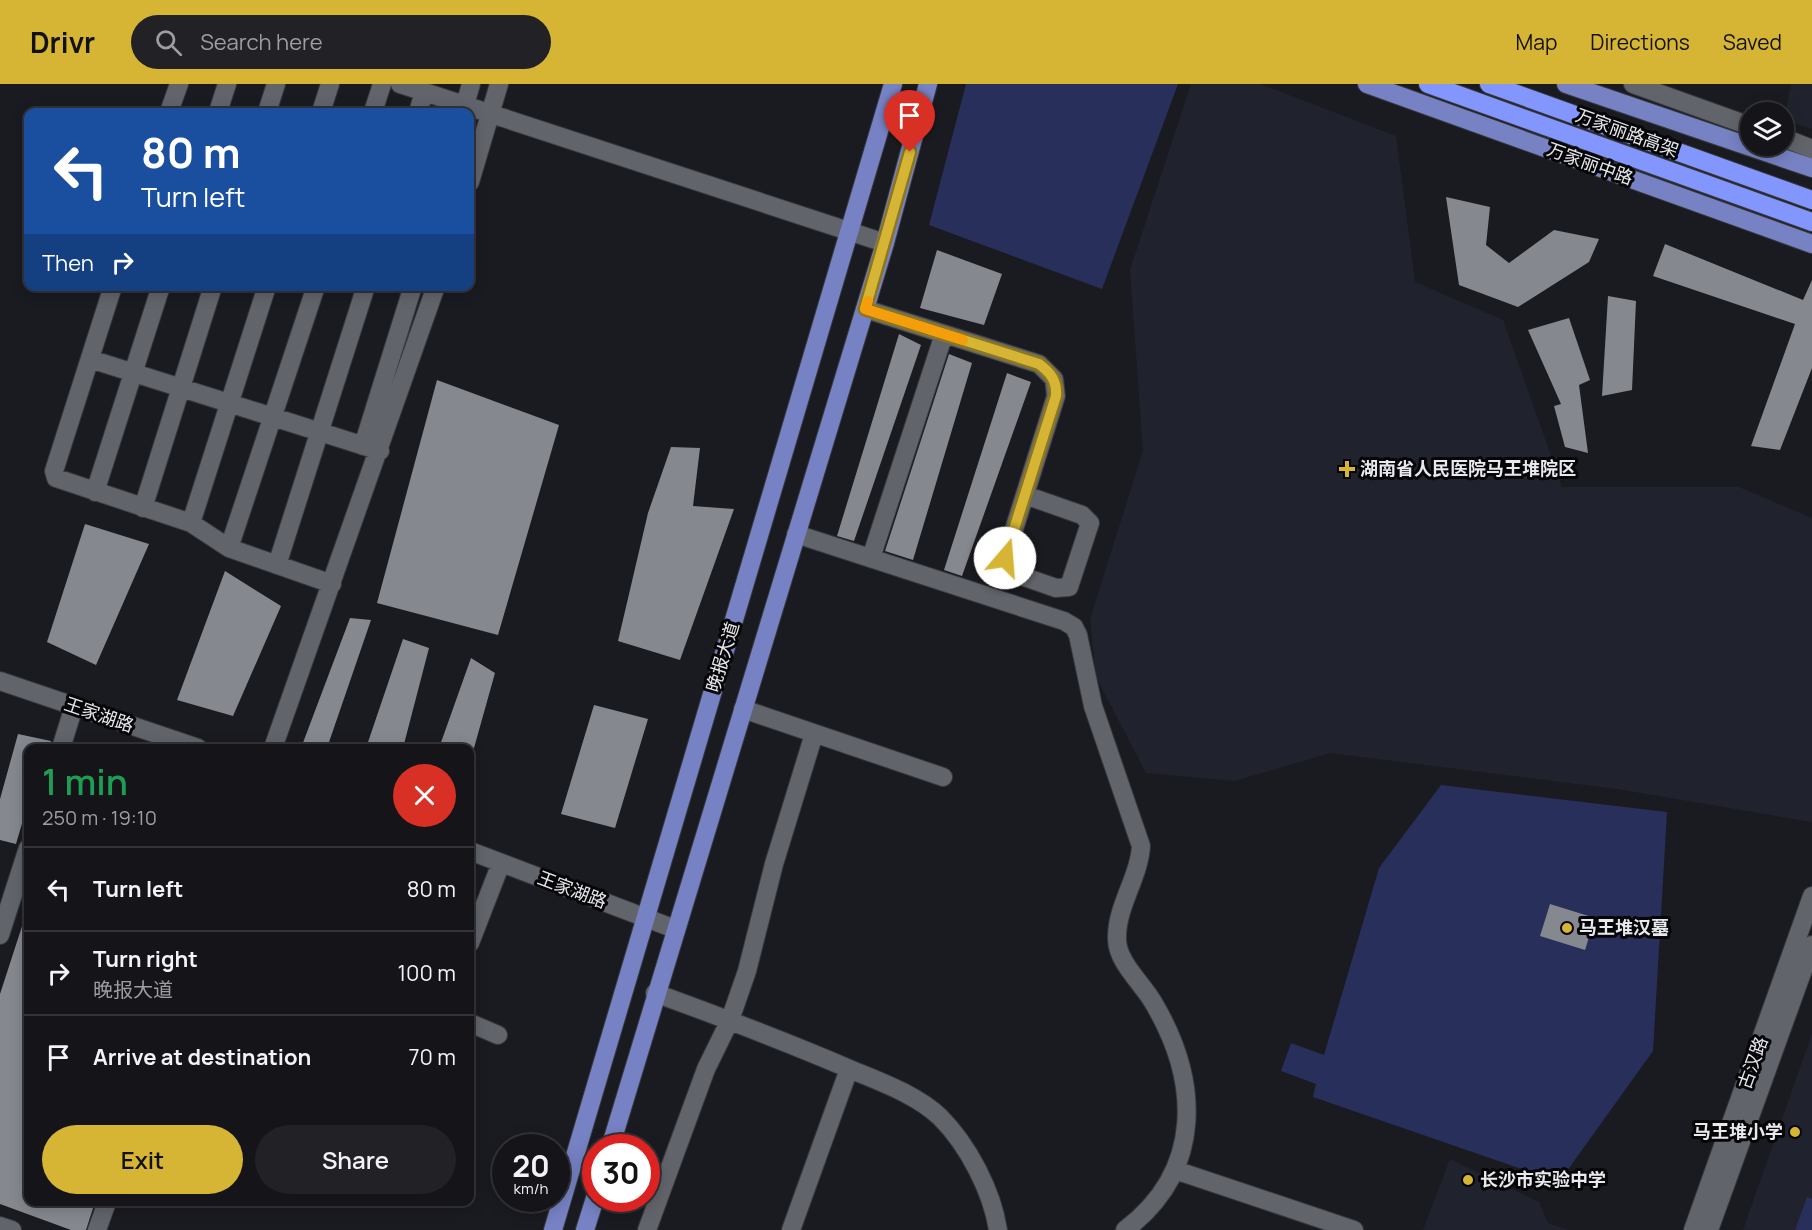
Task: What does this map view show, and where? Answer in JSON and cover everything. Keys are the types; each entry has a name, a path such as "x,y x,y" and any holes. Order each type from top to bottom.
{"highway":[{"name":"万家丽路高架","path":"1428,84 1812,222"},
{"name":"万家丽路高架","path":"1489,84 1812,200"}],"main road":[{"name":"晚报大道","path":"553,1230 893,84"},
{"name":"晚报大道","path":"614,1134 655,993 885,243 928,84"},
{"name":"万家丽中路","path":"1367,84 1812,244"},
{"path":"1566,84 1812,168"},
{"path":"585,1230 591,1212"}],"street":[{"path":"170,108 179,84"},
{"path":"219,108 227,84"},
{"path":"268,108 276,84"},
{"path":"322,108 330,84"},
{"path":"373,108 382,84"},
{"path":"464,108 471,84"},
{"path":"474,169 499,84"},
{"path":"1633,84 1740,122"},
{"path":"411,87 462,108"},
{"path":"411,87 417,108"},
{"path":"474,111 491,114 885,243"},
{"path":"1794,142 1812,148"},
{"path":"111,291 54,474 58,480 191,523 229,548 332,584"},
{"path":"95,492 159,291"},
{"path":"143,508 211,291"},
{"path":"191,523 265,291"},
{"path":"229,548 314,291"},
{"path":"277,565 364,291"},
{"path":"274,744 332,584 371,448 412,291"},
{"path":"371,448 435,291"},
{"path":"865,309 1039,364 1054,379 1056,396 1005,558 1008,568 1056,588 1069,587 1090,524 1082,515 1025,495"},
{"path":"871,558 944,334"},
{"path":"90,359 371,448"},
{"path":"796,534 1064,621 1074,627 1078,635 1093,706 1141,846 1140,860 1119,923 1117,940 1121,956 1154,1002 1180,1062 1189,1109 1175,1170 1152,1207 1125,1230"},
{"name":"王家湖路","path":"0,681 186,744"},
{"path":"743,709 943,777"},
{"path":"62,744 71,716"},
{"path":"647,1230 706,1069 730,1020 747,971 774,864 814,734"},
{"name":"王家湖路","path":"474,853 675,929"},
{"path":"0,935 24,862"},
{"path":"474,933 501,863"},
{"name":"古汉路","path":"1693,1230 1812,896"},
{"path":"1709,1230 1812,945"},
{"path":"655,993 730,1020 898,1090 940,1117 969,1155 996,1217 998,1230"},
{"path":"474,1025 498,1035"},
{"path":"791,1230 849,1069"},
{"path":"1175,1170 1354,1230"},
{"path":"96,1230 105,1206"},
{"path":"0,1226 12,1230"}],"shaded area":[{"path":"966,84 1178,84 1102,289 929,225"},
{"name":"湖南省人民医院马王堆院区","path":"1191,84 1260,84 1396,136 1415,282 1503,320 1562,487 1739,487 1812,518 1812,822 1617,789 1330,753 1235,781 1146,773 1096,677 1090,619 1143,451 1130,270"},
{"path":"1791,84 1812,84 1812,129 1794,123 1794,102 1788,102"},
{"name":"马王堆汉墓","path":"1441,785 1667,812 1653,1051 1559,1182 1313,1097 1316,1084 1281,1071 1291,1043 1324,1055 1379,868"},
{"name":"马王堆小学","path":"1812,1034 1812,1230 1743,1230"},
{"name":"长沙市实验中学","path":"1450,1159 1539,1202 1548,1223 1568,1230 1423,1230"},
{"path":"1807,1197 1812,1199 1812,1230 1795,1230"}],"building":[{"path":"1446,197 1490,207 1486,245 1509,263 1554,230 1599,239 1589,262 1518,307 1459,285"},
{"path":"1665,244 1803,300 1812,280 1812,368 1780,450 1751,446 1795,324 1653,276"},
{"path":"937,250 1002,274 984,325 920,308"},
{"path":"1608,296 1636,301 1632,390 1602,396"},
{"path":"1569,318 1590,380 1579,385 1588,453 1565,447 1554,406 1561,404 1528,330"},
{"path":"899,334 921,345 854,541 837,536"},
{"path":"949,354 972,363 913,560 885,551"},
{"path":"1007,373 1031,382 962,576 944,570"},
{"path":"437,380 559,425 498,635 377,603"},
{"path":"671,447 700,448 693,506 734,509 680,660 618,641 648,513"},
{"path":"85,524 149,544 96,665 47,642"},
{"path":"225,571 281,606 233,716 177,700"},
{"path":"350,618 371,620 328,744 303,744"},
{"path":"403,639 429,648 404,744 367,744"},
{"path":"471,658 495,673 474,748 474,744 440,744"},
{"path":"594,705 648,719 615,828 561,814"},
{"path":"18,734 51,741 51,744 24,744 24,817 16,844 0,840 0,799"},
{"path":"1550,904 1595,918 1585,950 1540,936"},
{"path":"24,920 24,1206 94,1206 86,1230 71,1230 0,1204 0,994"}],"slow traffic":[{"path":"868,301 865,309 963,340"}],"place":[{"name":"湖南省人民医院马王堆院区","path":"1347,469"},
{"name":"马王堆汉墓","path":"1567,928"},
{"name":"马王堆小学","path":"1795,1132"},
{"name":"长沙市实验中学","path":"1468,1180"}],"route":[{"path":"910,152 865,309 1039,364 1048,371 1057,387 1005,558"}]}
